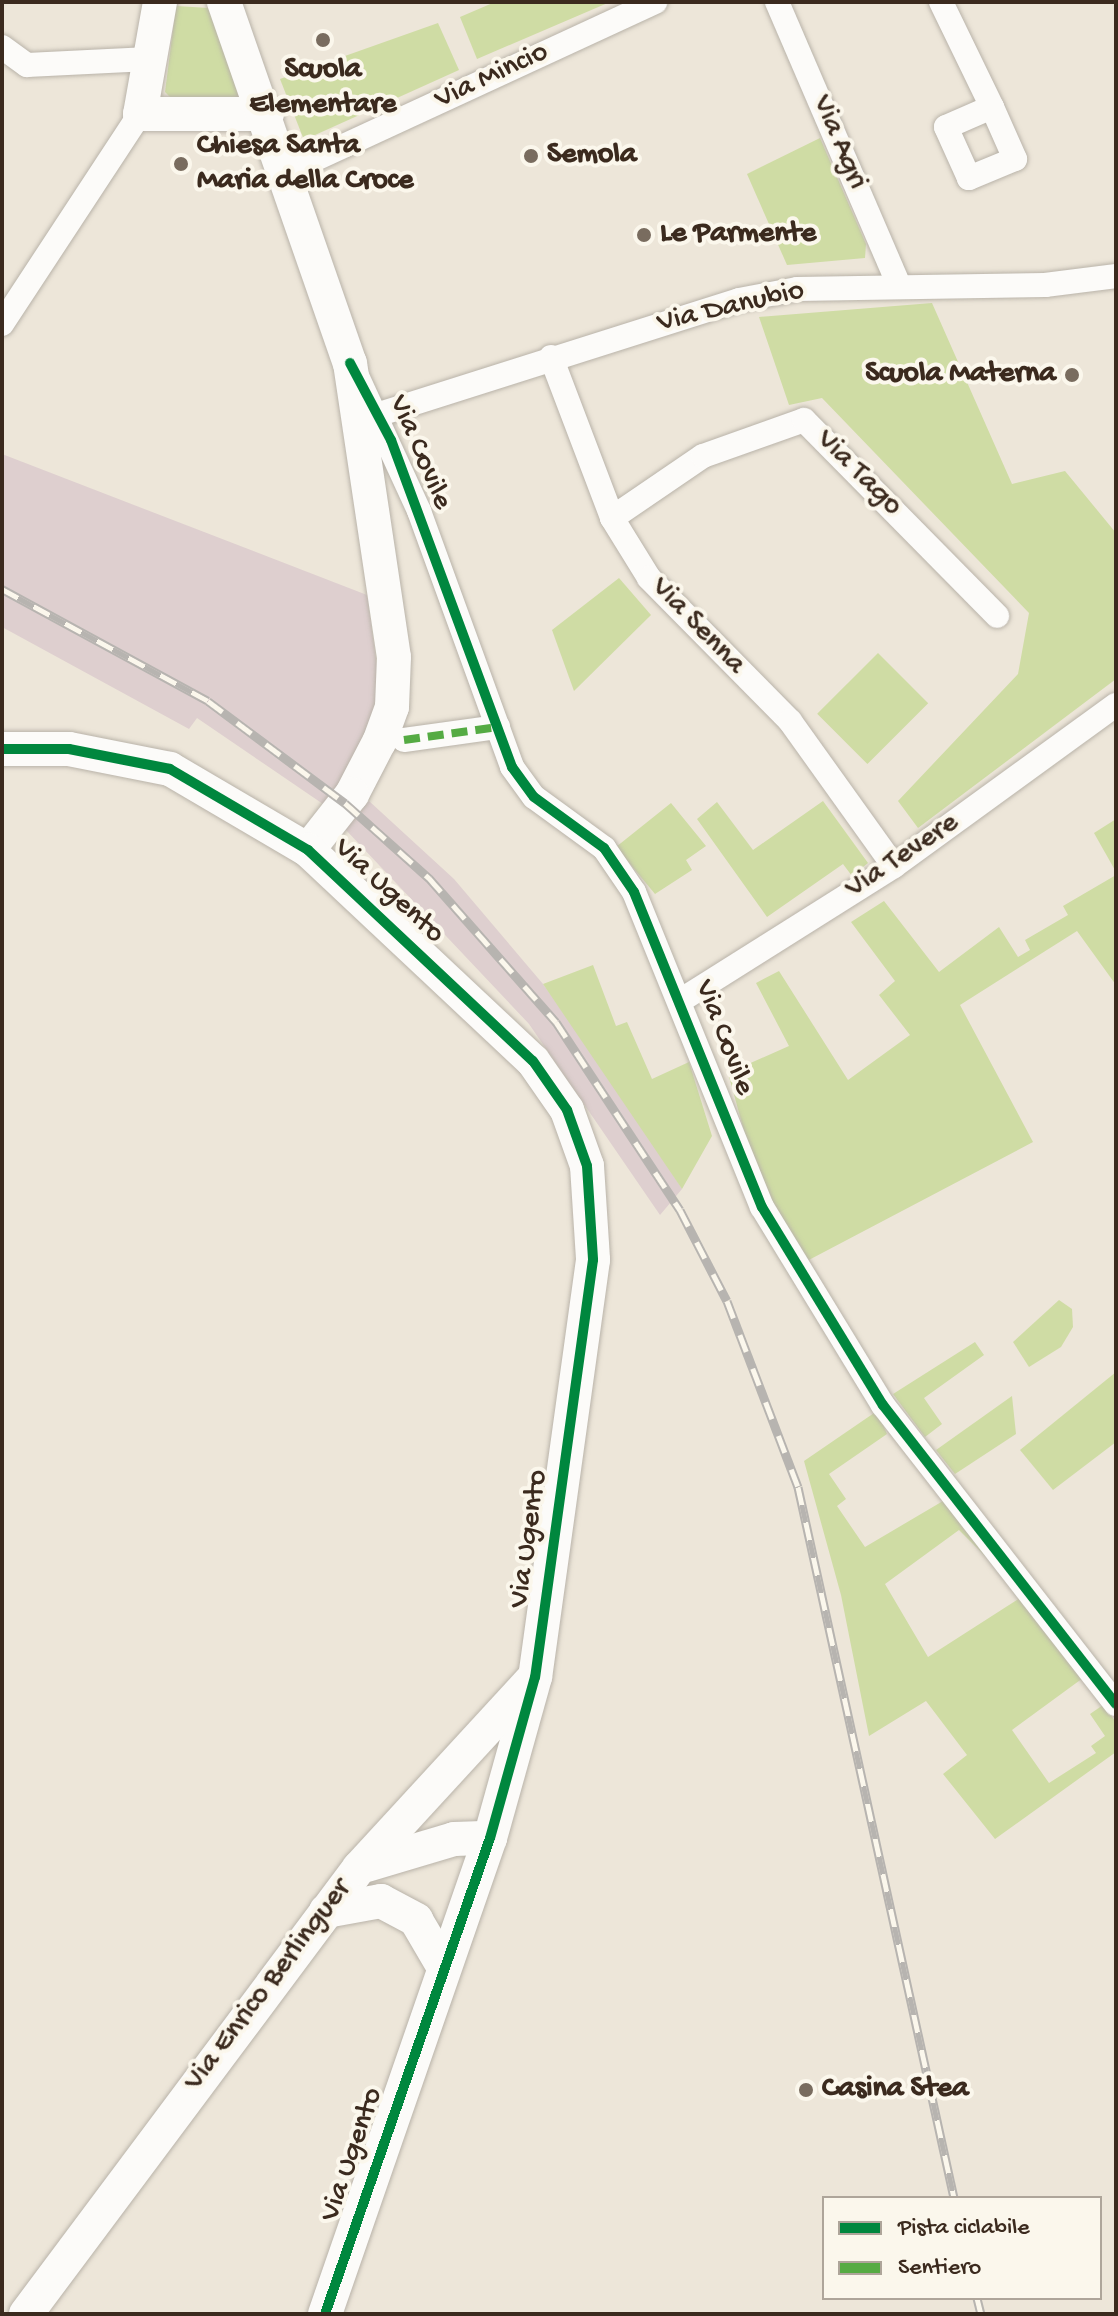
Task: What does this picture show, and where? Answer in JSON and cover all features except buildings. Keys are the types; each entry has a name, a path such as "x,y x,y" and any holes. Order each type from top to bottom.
{"street":[{"path":"2,324 140,114 160,2"},
{"name":"Via Covile","path":"224,2 267,114 370,417 512,767 534,797 604,848 634,892 683,999 762,1207 883,1405 1116,1704"},
{"name":"Via Mincio","path":"285,173 655,2"},
{"name":"Via Agri","path":"777,2 899,285"},
{"path":"941,2 992,107"},
{"path":"2,47 27,65 149,59"},
{"path":"140,114 267,114"},
{"name":"Via Danubio","path":"370,417 551,357 739,300 899,285 1045,285 1116,276"},
{"name":"Via Senna","path":"551,357 612,518 649,578 790,721 894,866"},
{"path":"308,850 367,767 395,687 370,417"},
{"name":"Via Tago","path":"612,518 703,456 804,420 997,616"},
{"name":"Via Tevere","path":"683,999 894,866 1116,705"},
{"path":"404,740 498,727"},
{"name":"Via Ugento","path":"2,749 69,749 170,769 255,813 308,850 533,1061 567,1110 587,1166 593,1260 535,1677 490,1838 443,1966 325,2314"},
{"name":"Via Enrico Berlinguer","path":"26,2314 359,1868 535,1677"},
{"path":"359,1868 426,1845 490,1838"},
{"path":"326,1911 381,1901 416,1920 443,1966"}],"shaded area":[{"path":"2,454 367,595 381,696 361,757 323,804 197,718 189,729 2,627"},
{"path":"369,801 454,879 543,984 626,1100 682,1189 660,1215 529,1024 345,829"}],"green space":[{"path":"495,2 610,2 477,59 460,17"},
{"path":"176,6 209,8 241,102 173,100 165,92"},
{"path":"438,23 459,70 304,140 280,79"},
{"path":"820,138 866,244 865,258 787,265 747,174"},
{"path":"932,303 1012,484 1065,471 1116,533 1116,679 918,828 898,801 1018,674 1029,613 822,398 789,405 759,317"},
{"path":"619,578 651,615 574,691 552,630"},
{"path":"878,653 928,703 867,764 817,714"},
{"path":"823,801 868,863 852,876 843,864 767,917 697,819 717,802 753,850"},
{"path":"671,803 706,846 686,860 692,870 655,894 616,847"},
{"path":"1116,819 1116,872 1094,833"},
{"path":"1116,875 1116,985 1077,931 960,1005 1033,1142 805,1262 754,1167 728,1073 789,1046 756,983 779,971 848,1080 910,1035 879,995 895,981 851,922 884,901 939,972 999,927 1018,957 1030,950 1025,940 1068,915 1063,906"},
{"path":"593,965 616,1026 627,1022 652,1079 689,1062 712,1136 682,1189 543,984"},
{"path":"1059,1300 1072,1309 1073,1327 1061,1347 1029,1367 1013,1342"},
{"path":"975,1342 984,1355 924,1398 942,1424 925,1437 893,1394"},
{"path":"1116,1372 1116,1442 1053,1490 1020,1450"},
{"path":"1012,1396 1016,1434 955,1474 936,1450"},
{"path":"877,1411 887,1434 829,1474 846,1499 837,1506 865,1547 943,1501 1008,1579 959,1530 885,1584 928,1657 1020,1598 1083,1678 1012,1730 1049,1783 1096,1753 1091,1746 1105,1736 1090,1714 1103,1705 1116,1722 1116,1752 995,1839 943,1774 967,1755 926,1701 869,1736 841,1595 804,1461"}],"railway":[{"path":"2,589 208,701 345,803 429,878 556,1022 680,1210 727,1301 798,1487 954,2196"},
{"path":"978,2300 981,2314"}],"marked path":[{"path":"404,740 498,727"}],"cycle path":[{"path":"350,363 391,440 512,767 534,797 604,848 634,892 762,1207 883,1405 1116,1704"},
{"path":"2,749 69,749 170,769 308,850 533,1061 567,1110 587,1166 593,1260 535,1677 490,1838 325,2314"}],"place":[{"name":"Scuola Elementare","path":"323,40"},
{"name":"Semola","path":"531,156"},
{"name":"Chiesa Santa Maria della Croce","path":"181,164"},
{"name":"Le Parmente","path":"644,235"},
{"name":"Scuola Materna","path":"1072,375"},
{"name":"Casina Stea","path":"806,2090"}]}
